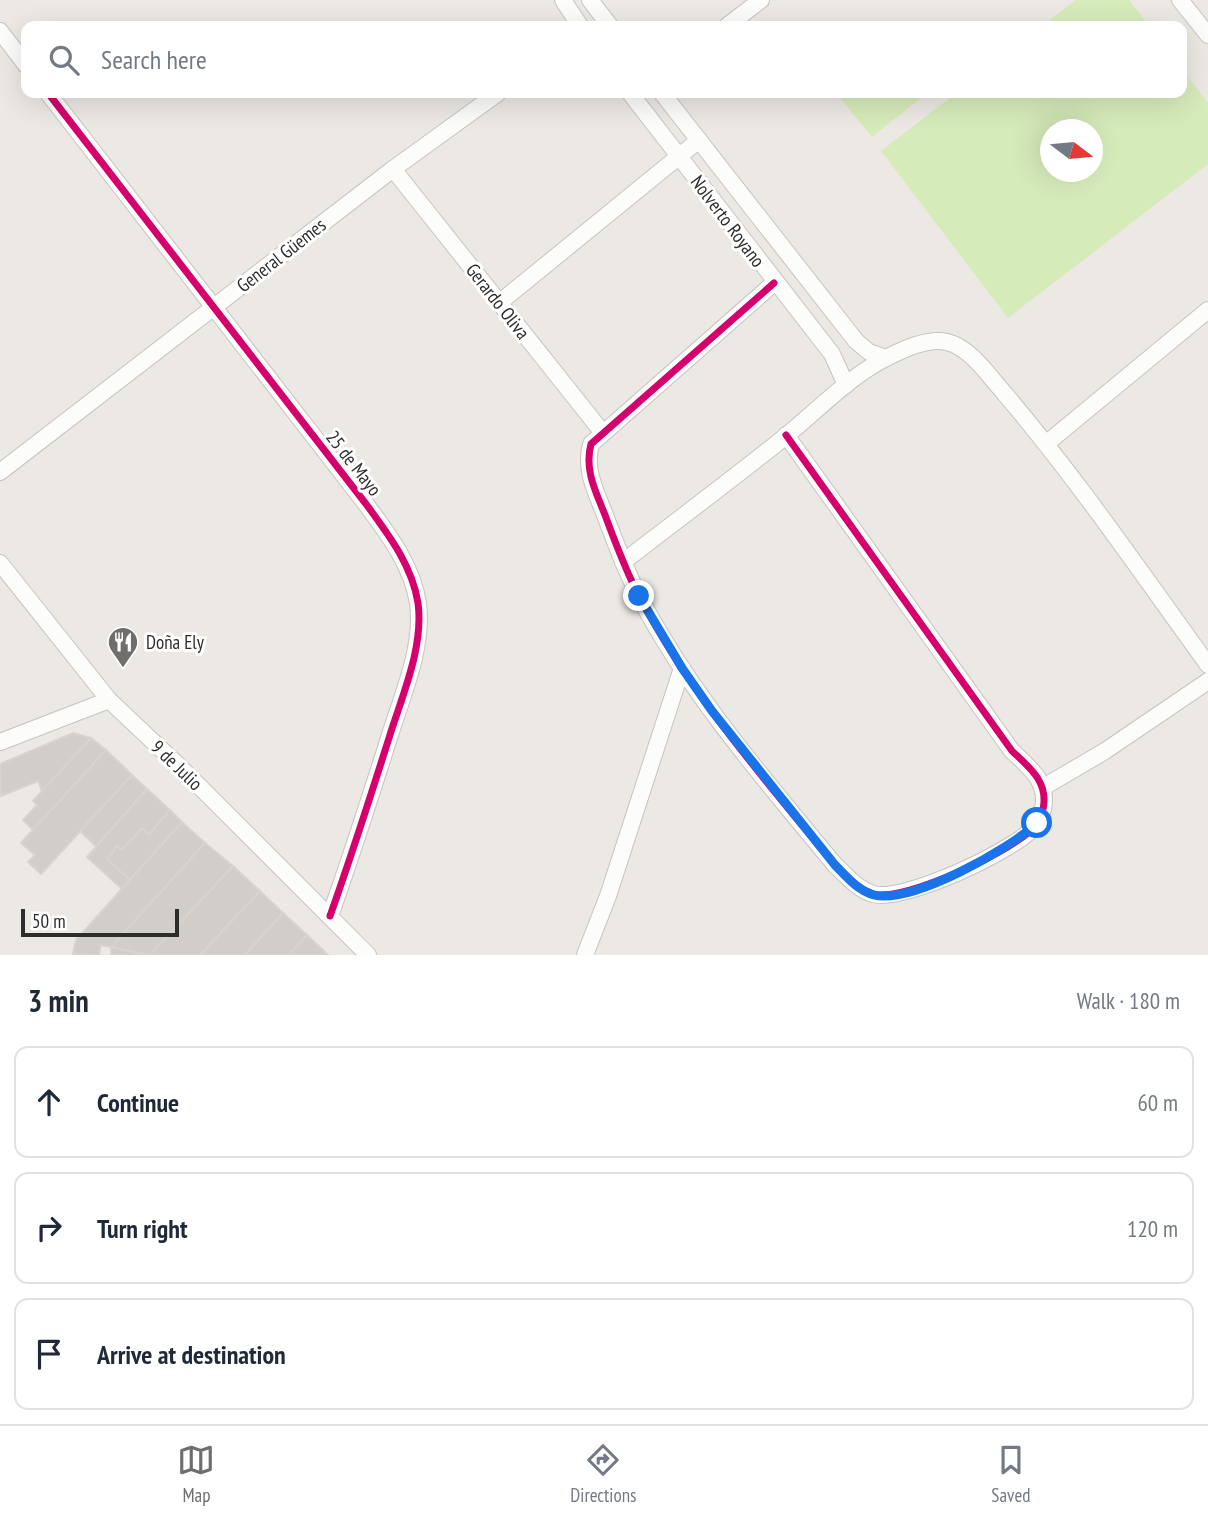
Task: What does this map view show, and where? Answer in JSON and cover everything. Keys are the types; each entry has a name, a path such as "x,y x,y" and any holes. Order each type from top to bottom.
{"street":[{"path":"563,0 577,21"},
{"path":"590,0 600,21"},
{"path":"734,21 761,0"},
{"path":"1180,0 1208,35"},
{"path":"0,31 21,58"},
{"name":"25 de Mayo","path":"52,98 394,542 410,573 418,603 418,625 407,681 330,916"},
{"name":"General Güemes","path":"0,472 393,169 491,98"},
{"name":"Nolverto Royano","path":"634,98 774,283 832,354 846,385"},
{"name":"Nolverto Royano","path":"666,98 856,341 869,352 886,358"},
{"path":"499,303 699,140"},
{"name":"Gerardo Oliva","path":"393,169 603,433"},
{"path":"774,283 591,444 587,458 623,562 639,596 682,668 721,722 835,865 855,885 874,895 902,893 931,884 1022,838 1037,823 1043,808 1042,788 1038,777 1012,751 786,435"},
{"path":"1047,443 1208,310"},
{"path":"623,562 846,385 886,358 930,342 946,341 963,349 978,364 1047,443 1208,665"},
{"name":"9 de Julio","path":"0,563 109,700 368,955"},
{"path":"585,955 608,896 682,668"},
{"path":"1042,788 1105,751 1208,681"},
{"path":"0,742 109,700"}],"green space":[{"path":"1076,0 1129,0 1145,21 1049,21"},
{"path":"1187,76 1208,103 1208,164 1008,318 881,151 950,98 1187,98"},
{"path":"842,98 921,98 872,137"}],"building":[{"path":"73,733 91,738 42,791 38,781 1,796 0,764"},
{"path":"91,738 106,750 33,830 23,820 37,805 33,801"},
{"path":"106,750 132,775 41,874 28,862 35,855 21,843"},
{"path":"132,775 147,789 96,846 80,831"},
{"path":"147,789 170,810 149,835 142,828 122,850 117,846 107,859 130,880 122,889 87,857"},
{"path":"170,810 182,822 130,880 107,859 117,846 122,850 142,828 149,835"},
{"path":"182,822 205,843 111,947 101,945 99,955 73,954 76,940"},
{"path":"205,843 233,866 150,955 111,947"},
{"path":"233,866 260,891 200,955 150,955"},
{"path":"260,891 283,913 245,955 200,955"},
{"path":"283,913 307,935 289,955 245,955"},
{"path":"307,935 328,955 289,955"},
{"path":"111,947 146,955 111,955"}],"cycle path":[{"path":"52,98 366,504 398,550 415,589 419,620 415,654 330,916"},
{"path":"774,283 591,444 590,472 616,545 638,594 680,666 729,735 835,865 852,882 873,894 888,895 909,890 960,872 1026,835 1037,824 1043,809 1043,791 1036,776 1012,751 786,435"}],"place":[{"name":"Doña Ely","path":"123,669"}],"route":[{"path":"639,596 682,668 712,711 806,830 855,885 874,895 911,892 996,853 1022,838 1037,823"}]}
